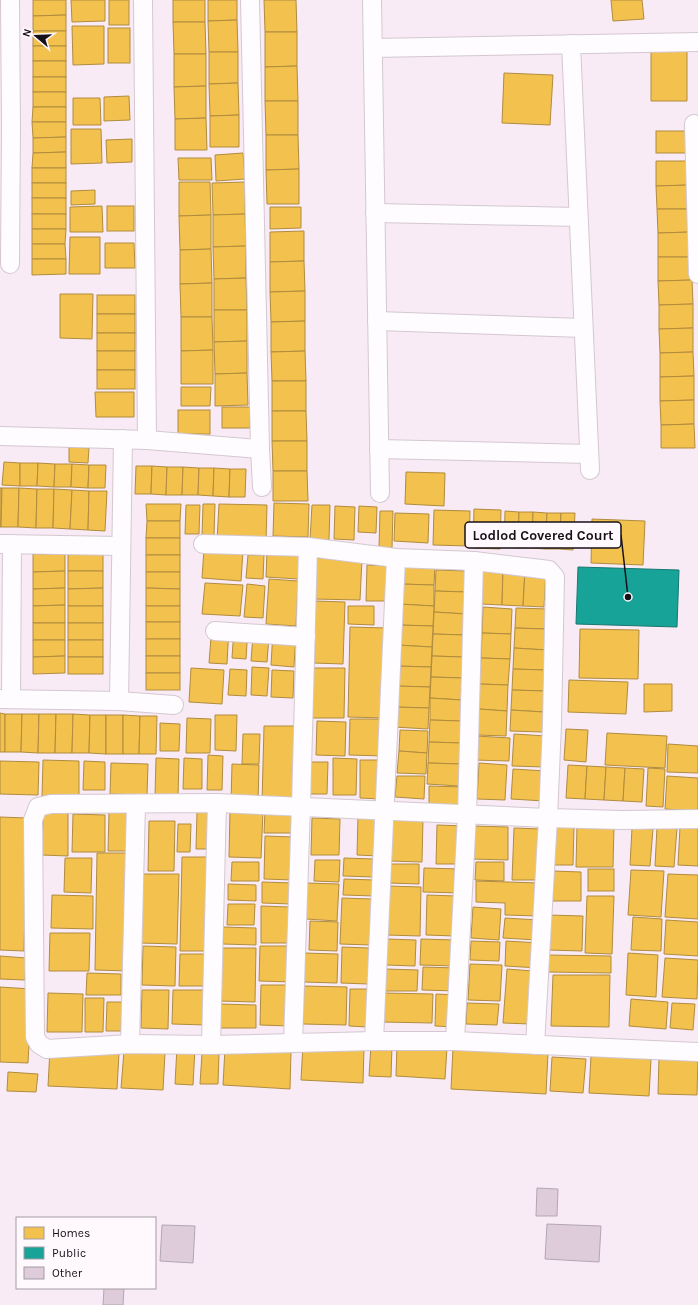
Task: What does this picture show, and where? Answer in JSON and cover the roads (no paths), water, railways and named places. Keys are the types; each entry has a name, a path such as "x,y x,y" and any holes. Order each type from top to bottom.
{"street":[{"path":"10,0 5,25 6,225 10,264"},
{"path":"143,0 147,440"},
{"path":"250,0 262,487"},
{"path":"372,0 380,493"},
{"path":"373,48 698,42"},
{"path":"379,449 589,462 571,44"},
{"path":"694,124 696,152 698,274"},
{"path":"375,212 578,216"},
{"path":"377,321 583,328"},
{"path":"0,436 147,440 260,449"},
{"path":"119,701 122,439"},
{"path":"121,546 6,544 6,699 119,701 174,705"},
{"path":"203,544 308,547 396,558 474,562 540,568 549,570 555,577 552,724 548,818 535,1045"},
{"path":"293,1042 308,547"},
{"path":"374,1040 396,558"},
{"path":"455,1041 467,815 474,562"},
{"path":"215,631 306,637"},
{"path":"698,818 622,820 548,818 216,803 51,804 38,807 33,820 35,1037 39,1044 48,1049 130,1044 211,1045 374,1040 455,1041 698,1052"},
{"path":"211,1045 216,803"},
{"path":"130,1044 136,804"}],"place":[{"name":"Lodlod Covered Court","path":"628,597"}]}
